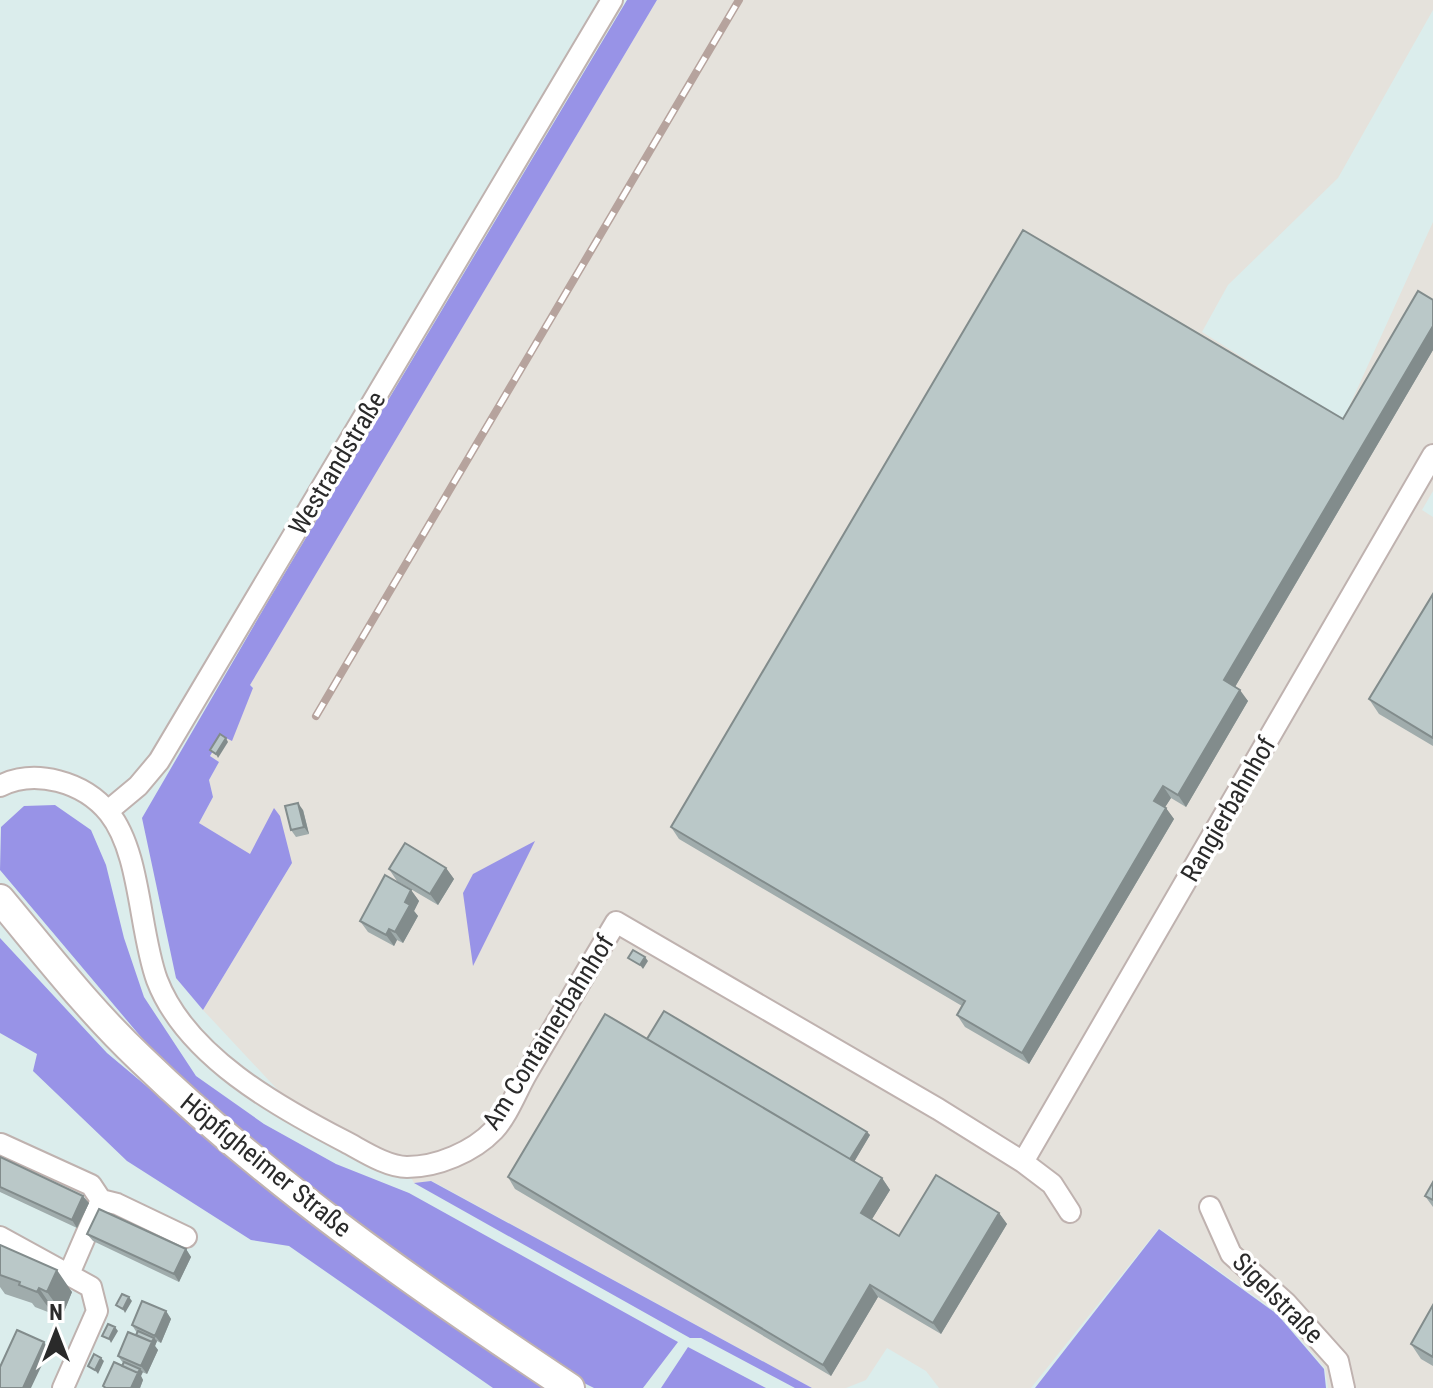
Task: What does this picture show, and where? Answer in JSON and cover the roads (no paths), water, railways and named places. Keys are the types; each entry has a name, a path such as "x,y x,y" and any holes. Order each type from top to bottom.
{"main road":[{"name":"Höpfigheimer Straße","path":"0,899 103,1021 197,1112 291,1191 570,1388"}],"street":[{"name":"Westrandstraße","path":"108,811 138,786 159,761 612,0"},
{"name":"Rangierbahnhof","path":"1023,1162 1433,455"},
{"path":"0,786 38,777 57,781 89,795 108,811"},
{"name":"Am Containerbahnhof","path":"108,811 122,833 158,981 172,1007 216,1059 259,1092 360,1150 405,1167 449,1160 494,1129 616,922 925,1101 1023,1162"},
{"path":"1,1144 91,1185 101,1200 117,1204 186,1237"},
{"path":"1023,1162 1052,1184 1070,1212"},
{"path":"69,1274 101,1200"},
{"name":"Sigelstraße","path":"1210,1207 1231,1254 1286,1303 1338,1361 1344,1388"},
{"path":"0,1237 91,1287 97,1311 63,1388"}],"railway":[{"path":"316,716 739,0"}]}
